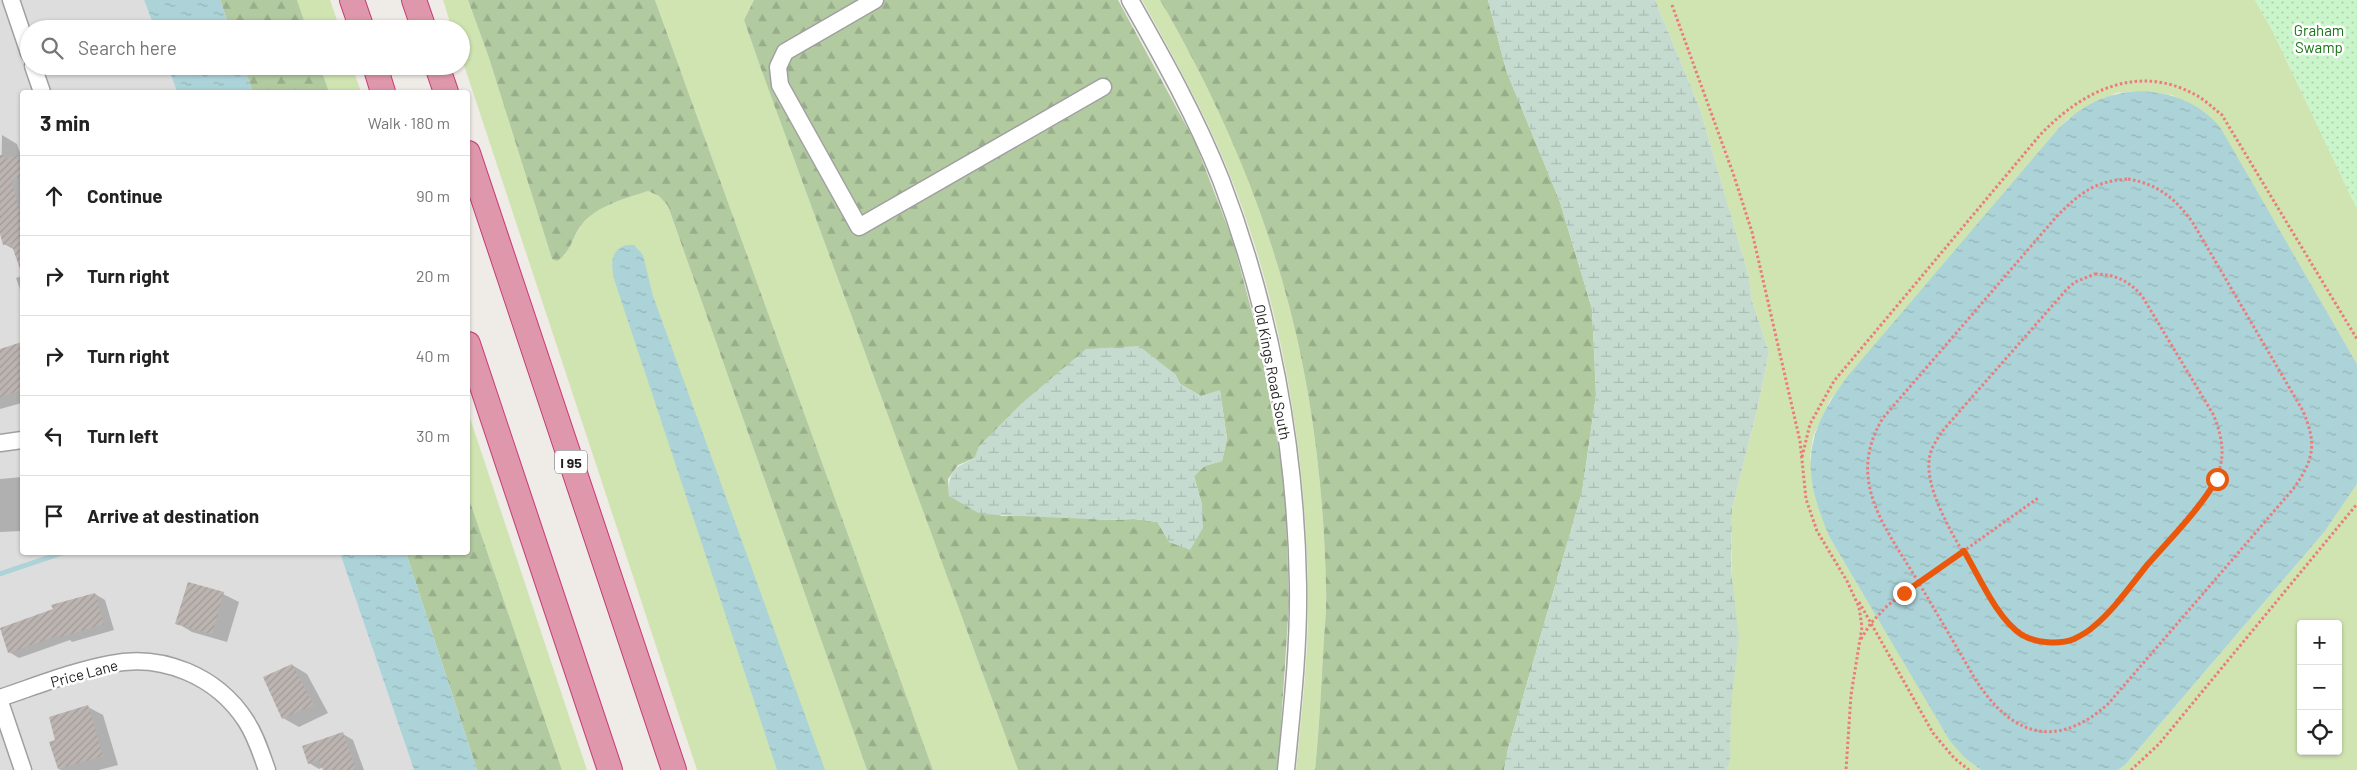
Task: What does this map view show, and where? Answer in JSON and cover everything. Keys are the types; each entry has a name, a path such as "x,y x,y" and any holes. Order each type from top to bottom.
{"highway":[{"path":"352,0 359,20"},
{"path":"414,0 421,20"},
{"path":"377,75 382,90"},
{"path":"440,75 445,90"},
{"name":"I 95","path":"470,159 674,770"},
{"path":"470,350 610,770"}],"street":[{"path":"11,0 20,27"},
{"path":"874,0 785,52 778,67 780,85 859,227 1103,86"},
{"name":"Old Kings Road South","path":"1130,0 1180,90 1220,178 1242,244 1271,348 1290,466 1298,584 1297,638 1286,770"},
{"path":"36,75 41,90"},
{"path":"0,443 20,440"},
{"name":"Price Lane","path":"0,698 109,664 143,661 180,668 211,684 236,707 255,737 267,770"},
{"path":"0,702 23,770"}],"path":[{"path":"1672,5 1733,173 1752,232 1795,416 1806,498 1811,516 1824,544 1933,733 1954,758 1969,770"},
{"path":"1802,457 1810,424 1834,381 2040,135 2077,101 2120,83 2154,82 2185,89 2197,95 2222,115 2357,339"},
{"path":"2115,180 2143,182 2171,196 2193,223 2303,411 2309,424 2313,446 2312,455 2302,475 2118,694 2097,714 2074,727 2055,731 2035,730 2010,720 2001,712 1978,684 1919,583 1883,525 1871,496 1867,454 1876,430 1905,392 2068,204 2090,188 2115,180"},
{"path":"2095,274 2117,276 2139,292 2148,305 2206,402 2217,424 2221,435 2223,458 2217,479 2210,490 2102,619 2082,635 2064,642 2032,639 2015,629 1999,610 1964,551 1947,523 1930,483 1928,462 1935,442 1957,414 2075,282 2095,274"},
{"path":"1860,642 1871,623 1888,605 2038,498"},
{"path":"2131,770 2159,744 2357,504"},
{"path":"1846,770 1851,695 1860,642 1861,618 1854,594"}],"shaded area":[{"path":"0,0 144,0 152,20 20,20 20,75 171,75 176,90 20,90 20,555 341,555 414,770 0,770"}],"green space":[{"path":"220,0 297,0 304,20 227,20"},
{"path":"297,0 330,0 337,20 304,20"},
{"path":"443,0 468,0 489,58 552,259 564,256 582,224 598,208 648,191 659,196 668,206 867,770 697,770 467,75 470,75 470,20 449,20"},
{"path":"468,0 655,0 933,770 867,770 668,206 659,196 648,191 605,207 590,216 583,223 562,258 557,261 552,259 489,58"},
{"path":"655,0 754,0 744,20 1018,770 933,770"},
{"path":"754,0 1118,0 1195,142 1233,241 1258,335 1285,483 1289,603 1278,770 1018,770 744,20","holes":["1175,374 1180,384 1201,396 1220,391 1227,439 1222,461 1204,466 1194,476 1202,505 1169,542 1158,522 1134,519 1109,520 1038,515 1002,516 949,496 948,479 958,465"]},
{"path":"1142,0 1160,0 1197,67 1230,136 1271,244 1301,356 1319,472 1325,550 1326,613 1315,770 1296,770 1305,681 1307,637 1306,539 1296,429 1276,322 1262,268 1226,165 1197,102"},
{"path":"1160,0 1488,0 1506,70 1560,202 1592,309 1596,395 1582,492 1508,749 1504,770 1315,770 1326,613 1325,550 1319,472 1301,356 1282,280 1245,172 1214,101"},
{"path":"1488,0 1655,0 1699,106 1749,277 1752,301 1769,352 1757,410 1732,509 1731,569 1739,638 1731,705 1730,763 1726,770 1504,770 1508,749 1582,492 1596,395 1592,309 1560,202 1506,70"},
{"path":"1655,0 2255,0 2272,30 2357,209 2357,364 2220,128 2172,95 2137,91 2116,93 2069,118 2058,129 1830,400 1813,437 1810,457 1830,538 1887,634 1965,758 1981,770 1726,770 1730,763 1732,509 1757,410 1769,352 1752,301 1749,277 1699,106"},
{"name":"Graham Swamp","path":"2255,0 2357,0 2357,209 2272,30"},
{"path":"246,75 323,75 328,90 252,90"},
{"path":"323,75 355,75 360,90 328,90"},
{"path":"1139,346 1175,374 1180,384 1201,396 1220,390 1227,439 1222,461 1205,466 1194,476 1202,505 1203,528 1190,550 1169,542 1157,522 1134,519 1109,520 980,514 949,496 953,472 961,465 974,459 979,446 1022,403 1086,349"},
{"path":"470,418 587,770 562,770 470,502"},
{"path":"2357,484 2357,770 2118,770 2125,765 2325,531"},
{"path":"470,502 562,770 477,770 407,555 470,555"}],"water":[{"path":"144,0 220,0 227,20 152,20"},
{"path":"171,75 246,75 252,90 176,90"},
{"path":"2137,91 2161,93 2193,104 2220,127 2357,364 2357,484 2325,531 2125,765 2118,770 1981,770 1965,758 1950,741 1830,538 1814,493 1811,473 1811,454 1815,436 1832,398 1847,377 2058,129 2093,102 2114,95"},
{"path":"626,245 634,245 643,255 653,296 825,770 777,770 614,279 612,263 614,254"},
{"path":"341,555 407,555 477,770 414,770"}],"building":[{"path":"0,155 3,155 5,159 18,155 20,177 11,180 20,211 20,269 11,243 3,245 0,234"},
{"path":"20,343 20,391 0,397 0,349"},
{"path":"188,582 224,592 212,634 175,624"},
{"path":"95,593 104,624 61,637 60,635 8,653 0,628 53,609 51,605"},
{"path":"292,664 314,705 282,719 263,677"},
{"path":"88,705 103,756 58,769 49,742 55,740 49,717"},
{"path":"343,732 356,770 323,770 319,760 308,764 302,746"}],"waterway":[{"path":"0,574 56,555"}],"route":[{"path":"1904,593 1964,551 1999,610 2007,621 2022,635 2032,639 2053,642 2064,642 2073,639 2093,628 2112,608 2199,504 2217,479"}]}
